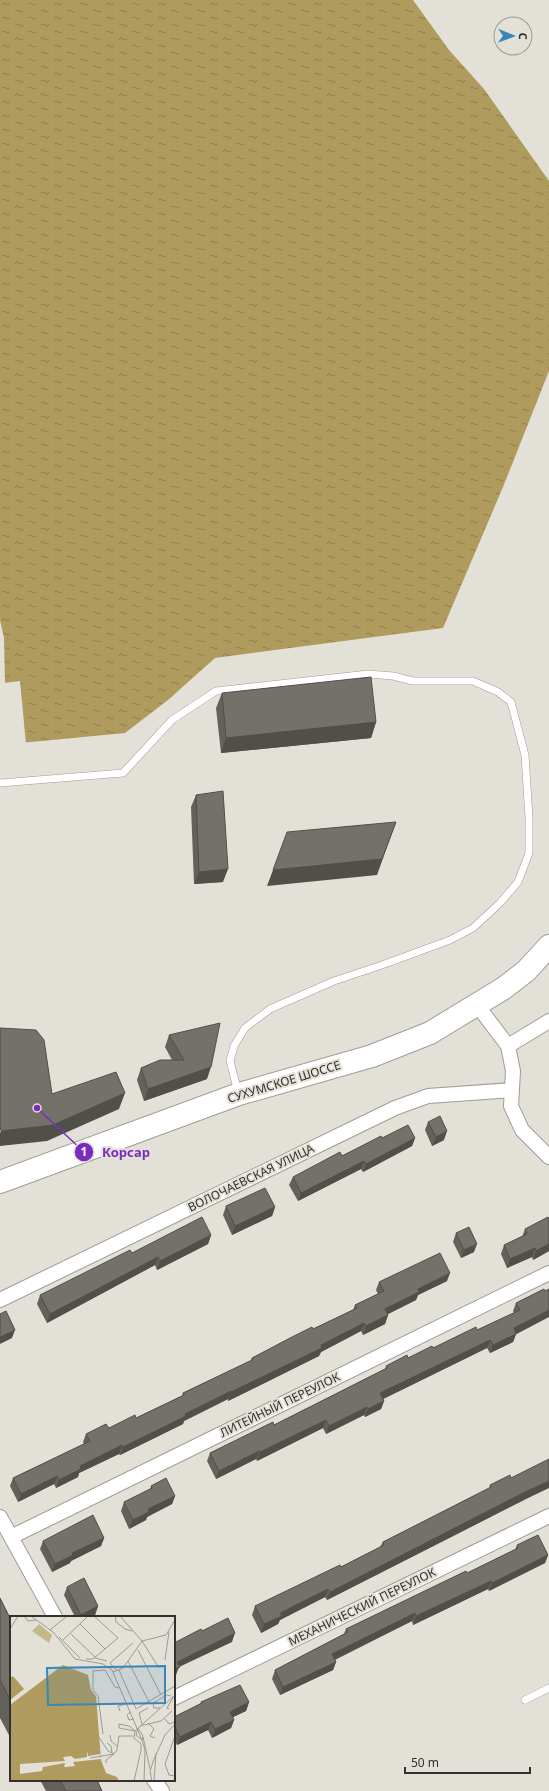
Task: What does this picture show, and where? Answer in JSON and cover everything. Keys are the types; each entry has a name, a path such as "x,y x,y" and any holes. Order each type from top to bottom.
{"highway":[{"name":"СУХУМСКОЕ ШОССЕ","path":"0,1182 239,1094 372,1056 430,1033 477,1005 515,979 549,946"}],"street":[{"path":"477,1005 508,1046 513,1071 511,1106 522,1130 549,1157"},
{"path":"508,1046 549,1021"},
{"name":"ВОЛОЧАЕВСКАЯ УЛИЦА","path":"0,1300 395,1108 428,1096 512,1090"},
{"name":"ЛИТЕЙНЫЙ ПЕРЕУЛОК","path":"12,1537 549,1273"},
{"name":"МЕХАНИЧЕСКИЙ ПЕРЕУЛОК","path":"175,1698 549,1516"},
{"path":"0,1517 54,1616"},
{"path":"155,1781 162,1791"}],"lane":[{"path":"0,783 123,773 172,720 216,691 368,674 393,676 413,681 474,681 498,692 511,702 524,755 529,818 529,853 518,882 500,903 473,928 456,937 382,965 334,981 270,1009 245,1028 234,1046 230,1061 239,1094"},
{"path":"525,1700 549,1688"}],"water":[{"path":"0,0 413,0 449,50 484,89 549,181 549,371 503,487 443,628 215,658 168,700 125,733 0,745"}],"pier":[{"path":"0,620 4,638 5,683 20,681 26,744 0,747"}],"building":[{"path":"371,677 376,722 226,738 222,693"},
{"path":"223,791 228,869 199,872 196,795"},
{"path":"396,822 382,859 273,870 287,832"},
{"path":"220,1023 211,1067 148,1089 141,1068 160,1060 184,1060 169,1035"},
{"path":"0,1028 36,1030 44,1040 52,1094 116,1072 125,1093 53,1125 1,1131"},
{"path":"440,1116 447,1131 436,1137 428,1122"},
{"path":"408,1125 415,1138 366,1164 364,1161 301,1193 293,1177 340,1152 342,1156 381,1136 382,1138"},
{"path":"265,1188 275,1207 235,1226 226,1206"},
{"path":"202,1217 211,1235 160,1261 158,1257 50,1314 40,1295 130,1250 132,1253"},
{"path":"548,1217 549,1244 536,1251 535,1248 510,1259 504,1245 527,1234 525,1229"},
{"path":"469,1227 477,1244 464,1250 456,1233"},
{"path":"440,1253 450,1273 418,1289 419,1292 385,1309 388,1315 366,1326 364,1323 321,1345 322,1348 231,1391 185,1414 186,1416 123,1447 122,1445 80,1466 81,1469 59,1480 57,1476 21,1494 13,1478 90,1441 86,1434 106,1424 109,1428 135,1415 136,1418 184,1395 183,1393 252,1360 252,1358 312,1327 313,1329 357,1308 355,1305 384,1291 379,1282"},
{"path":"544,1289 545,1291 549,1289 549,1310 514,1328 516,1334 493,1345 490,1340 380,1393 384,1401 368,1409 367,1407 329,1426 326,1420 219,1471 210,1453 273,1422 274,1425 387,1368 386,1366 407,1355 408,1358 432,1346 433,1348 476,1327 477,1330 520,1310 516,1303"},
{"path":"6,1311 15,1330 0,1337 0,1314"},
{"path":"549,1459 549,1481 330,1592 328,1589 280,1613 282,1616 264,1624 255,1606 340,1565 341,1567 384,1545 383,1542 491,1487 490,1485 510,1475 511,1478"},
{"path":"166,1478 175,1496 148,1509 149,1512 133,1520 124,1502 152,1488 151,1486"},
{"path":"93,1515 104,1538 72,1553 73,1555 55,1564 43,1541"},
{"path":"538,1535 548,1555 492,1583 491,1581 416,1616 415,1613 332,1654 336,1662 283,1687 275,1670 348,1632 346,1629 466,1571 467,1573 518,1548 517,1545"},
{"path":"84,1578 98,1606 81,1615 67,1587"},
{"path":"0,1598 10,1618 10,1699 0,1680"},
{"path":"228,1618 235,1633 177,1662 180,1667 175,1669 175,1642 201,1629 202,1631"},
{"path":"240,1685 249,1702 230,1712 234,1720 215,1729 211,1722 180,1737 175,1727 175,1716 202,1703 201,1702"},
{"path":"61,1781 97,1781 102,1791 66,1791"}],"place":[{"name":"Корсар","path":"37,1108"}]}
